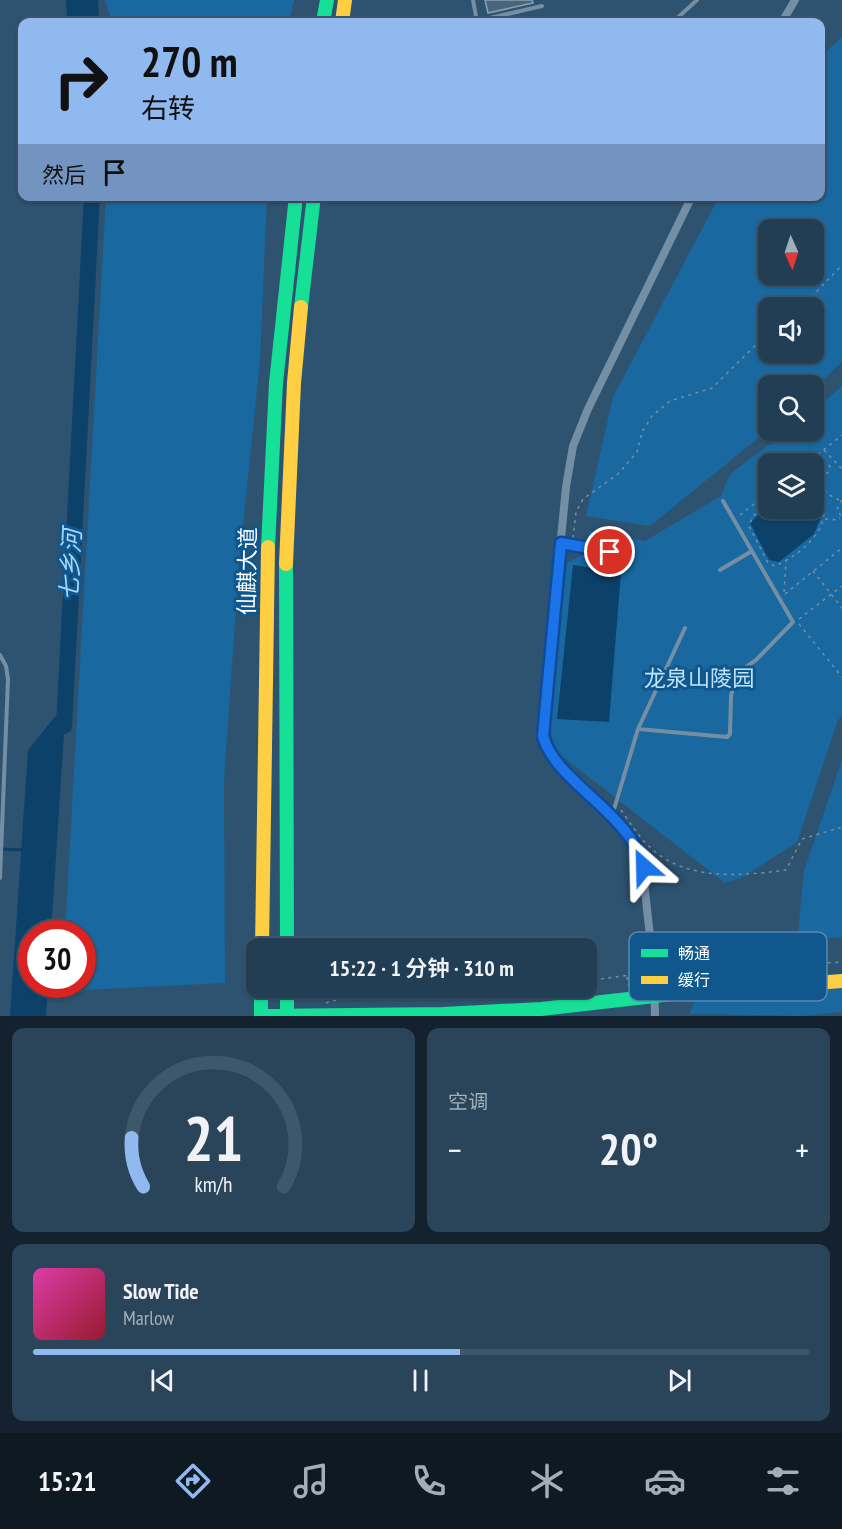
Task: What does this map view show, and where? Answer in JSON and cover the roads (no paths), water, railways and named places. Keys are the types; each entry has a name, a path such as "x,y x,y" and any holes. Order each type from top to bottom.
{"main road":[{"path":"324,18 327,0"},
{"path":"343,18 345,0"},
{"name":"仙麒大道","path":"262,938 270,491 282,325 295,201"},
{"name":"仙麒大道","path":"286,938 285,705 288,491 301,315 313,201"},
{"path":"827,982 842,981"},
{"path":"261,998 262,1016 443,1014 541,1009 629,998"},
{"path":"287,998 287,1016"}],"street":[{"path":"785,18 795,0"},
{"path":"649,932 644,867 633,843 612,817 551,755 543,736 561,543 573,446 588,409 690,201"},
{"path":"654,1001 655,1016"}],"lane":[{"path":"473,0 476,18"},
{"path":"677,18 697,0"},
{"path":"493,18 542,6"},
{"path":"638,729 727,737 730,734 731,696 737,673 756,660 793,622 723,501"},
{"path":"561,543 633,556"},
{"path":"720,570 752,551"},
{"path":"612,817 638,729 685,628"},
{"path":"0,655 6,666 8,679 0,878"}],"waterway":[{"name":"七乡河","path":"64,726 92,201"},
{"path":"2,849 25,850"}],"park label":[{"name":"龙泉山陵园","path":"699,678"}]}
